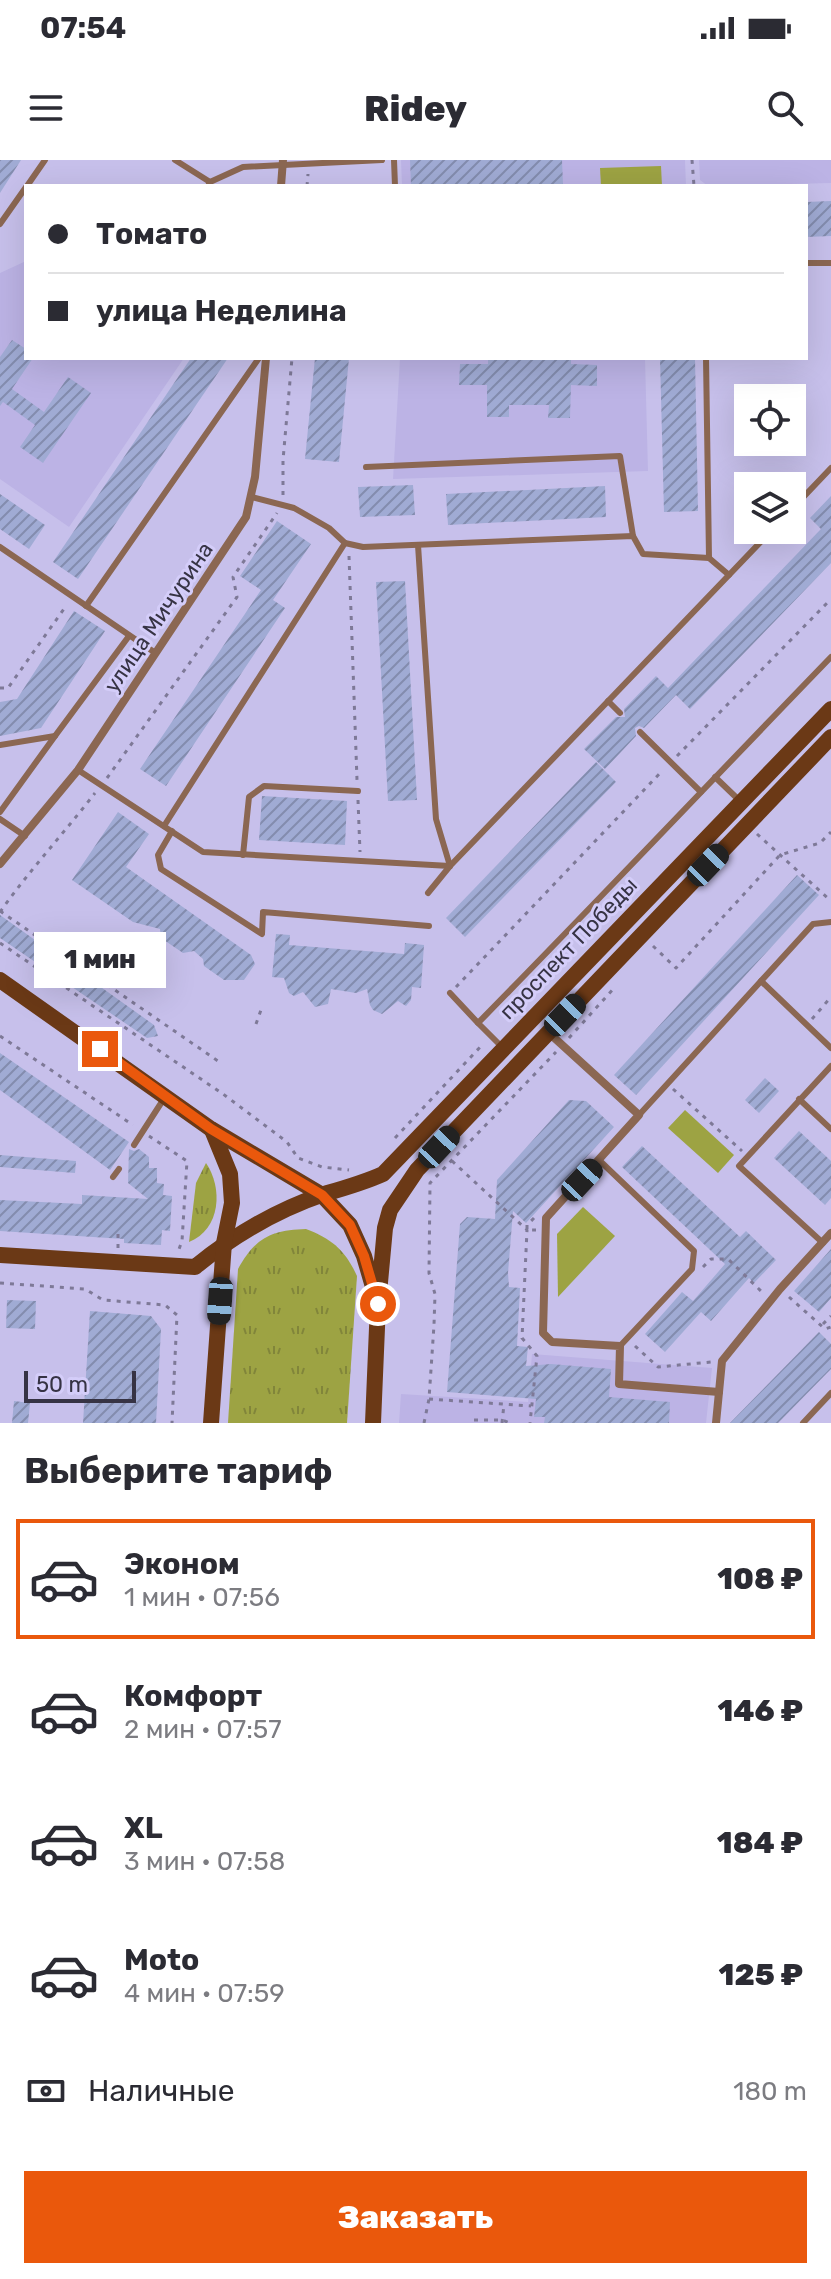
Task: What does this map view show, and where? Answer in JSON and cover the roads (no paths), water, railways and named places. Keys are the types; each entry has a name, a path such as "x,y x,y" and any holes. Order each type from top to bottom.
{"main road":[{"name":"проспект Победы","path":"0,1255 195,1267 246,1229 322,1195 359,1185 383,1174 496,1041 741,802 831,709"},
{"name":"проспект Победы","path":"373,1423 385,1228 399,1196 417,1170 831,737"},
{"path":"0,980 211,1129 322,1195 350,1225 364,1256 378,1304"},
{"path":"211,1129 230,1174 232,1203 224,1243 211,1423"}],"street":[{"path":"281,184 283,163"},
{"name":"улица Мичурина","path":"0,864 78,770 246,517 252,497 266,360"},
{"path":"548,1032 639,1115 546,1218 543,1333 552,1342 620,1346 619,1384 719,1392"},
{"path":"716,1423 722,1361 780,1289 831,1233"}],"lane":[{"path":"27,184 45,160"},
{"path":"175,160 209,184 243,167 382,160"},
{"path":"394,160 395,184"},
{"path":"0,224 24,189"},
{"path":"808,263 831,263"},
{"path":"86,606 258,360"},
{"path":"706,360 709,558"},
{"path":"366,467 620,456 633,536 643,554 709,558 729,575"},
{"path":"806,494 831,468"},
{"path":"252,497 294,508 329,528 346,544 363,547 633,536"},
{"path":"164,826 346,544"},
{"path":"428,893 450,866 759,544"},
{"path":"418,545 436,819 450,866"},
{"path":"0,547 154,652"},
{"path":"0,812 129,636"},
{"path":"478,1023 831,657"},
{"path":"608,701 620,713"},
{"path":"640,732 701,792"},
{"path":"0,745 55,736"},
{"path":"78,770 203,852 450,866"},
{"path":"715,777 741,802"},
{"path":"243,855 249,797 264,786 358,791"},
{"path":"0,819 25,836"},
{"path":"172,831 158,855 161,869 262,934 263,912 429,926"},
{"path":"639,1115 813,924 831,922"},
{"path":"761,981 831,1048"},
{"path":"450,993 496,1041"},
{"path":"823,1243 739,1166 831,1066"},
{"path":"134,1145 165,1097"},
{"path":"799,1099 831,1129"},
{"path":"599,1160 694,1251 692,1269 620,1346"},
{"path":"113,1177 119,1169"},
{"path":"803,1423 831,1393"}]}
